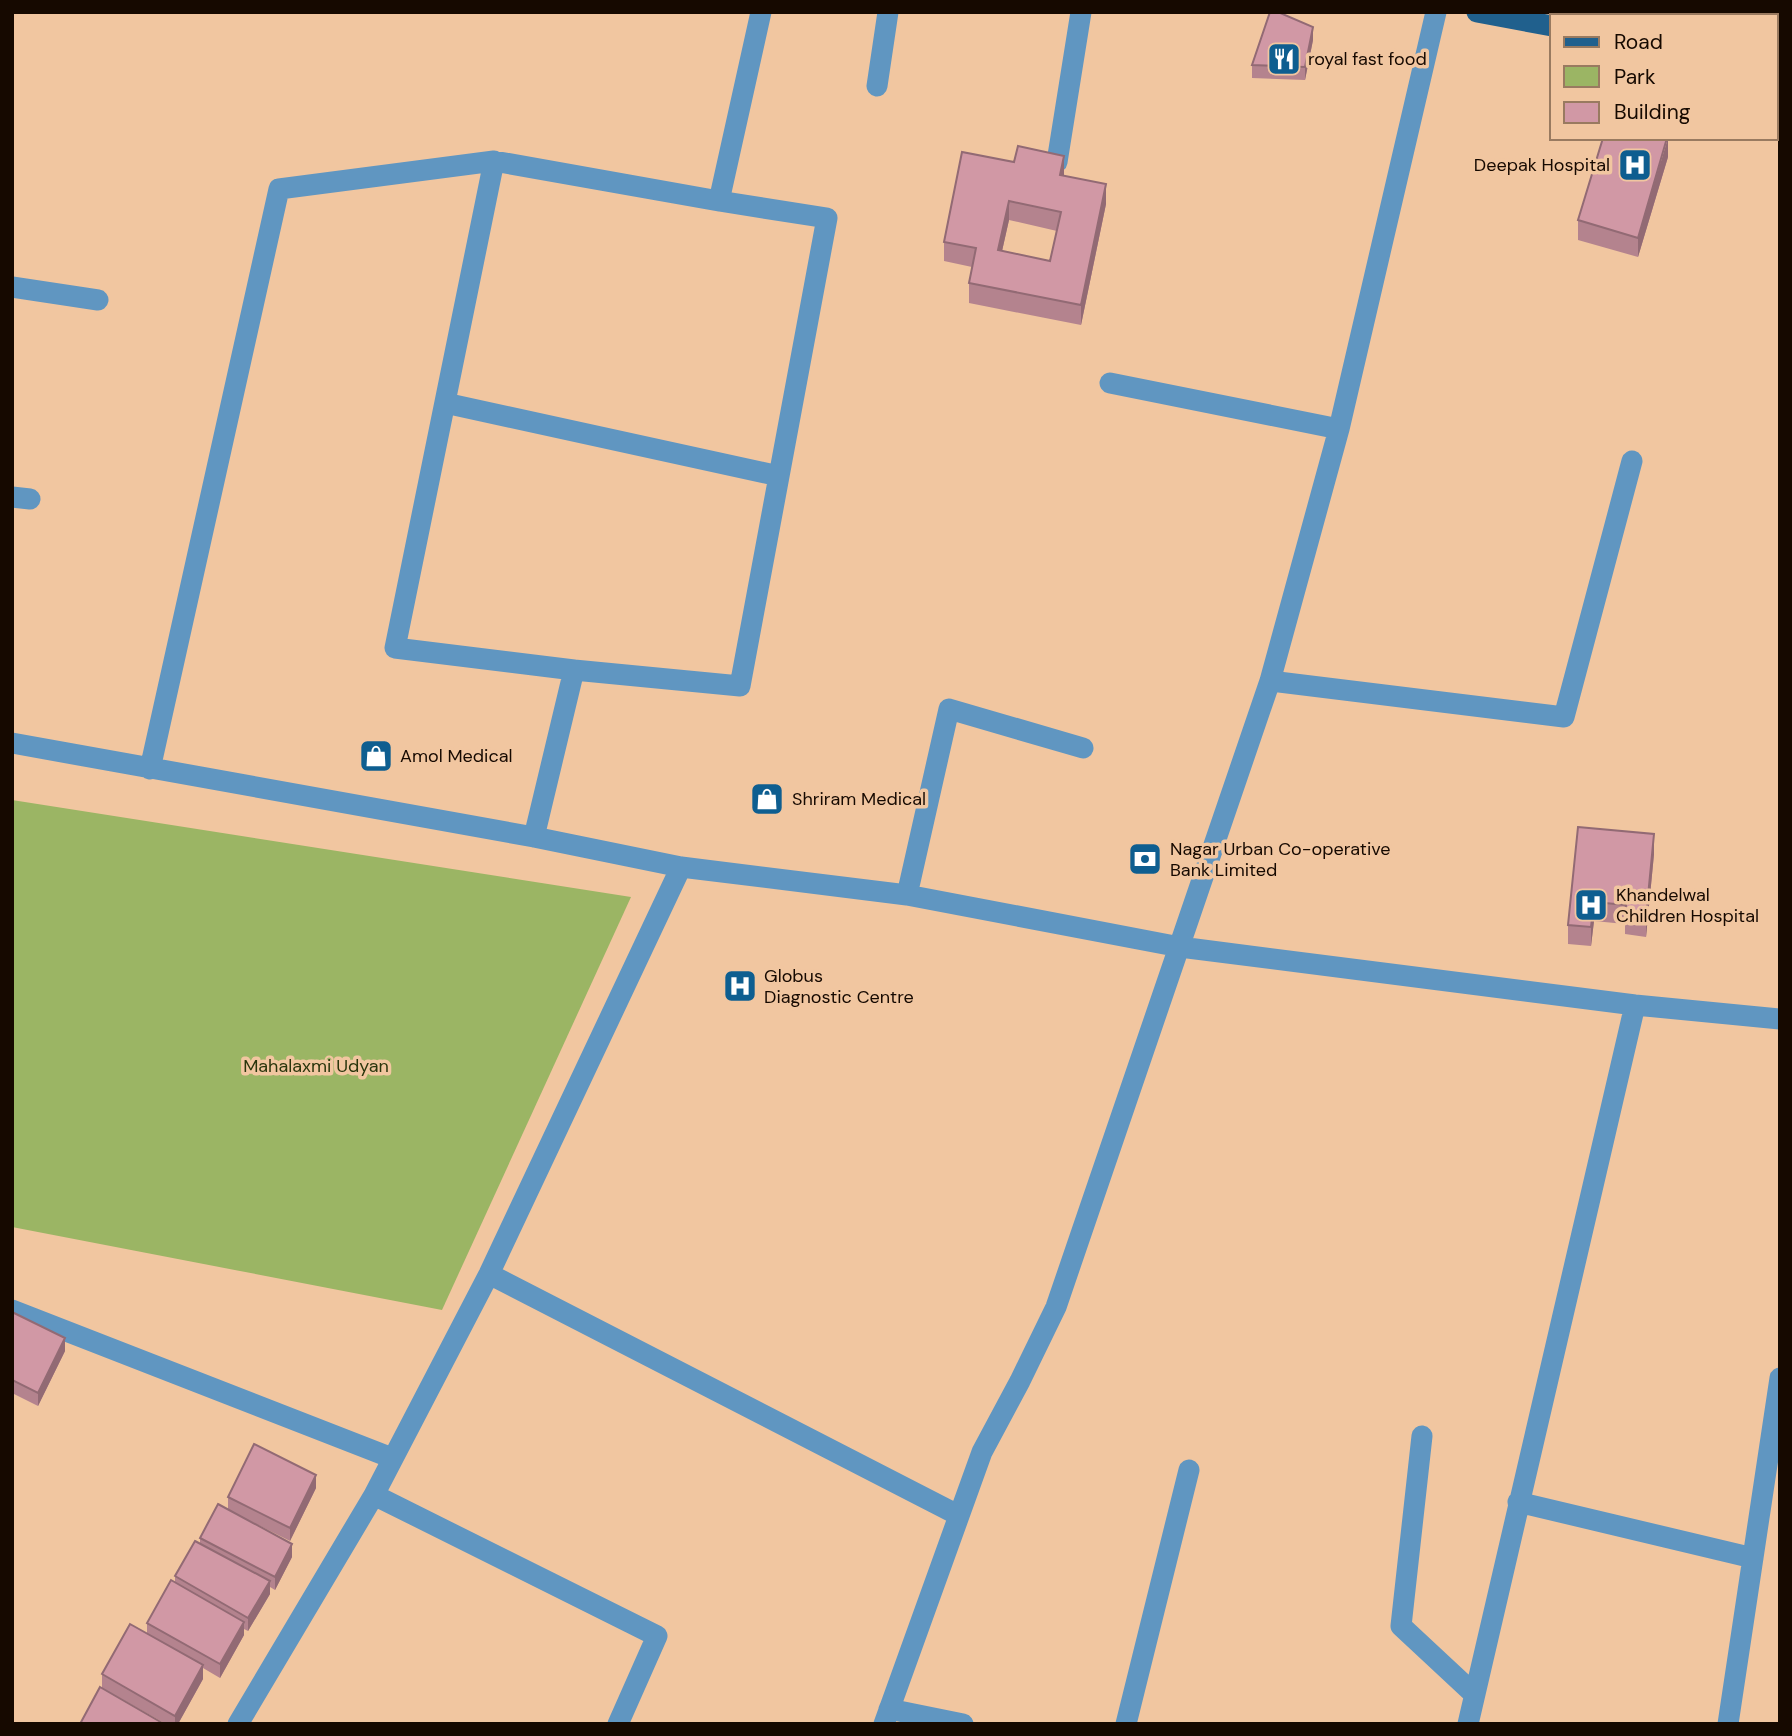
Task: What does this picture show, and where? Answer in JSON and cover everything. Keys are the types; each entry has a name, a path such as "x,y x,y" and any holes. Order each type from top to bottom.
{"main road":[{"path":"1477,12 1550,26"},
{"path":"1761,12 1780,14"}],"street":[{"path":"719,201 761,12"},
{"path":"877,86 888,12"},
{"path":"1057,162 1081,12"},
{"path":"963,1724 886,1717 982,1452 1056,1307 1270,681 1339,429 1436,12"},
{"path":"150,769 279,189 494,161 827,218 740,686 574,670 395,648 494,161"},
{"path":"12,287 98,300"},
{"path":"1110,383 1339,429"},
{"path":"444,403 779,476"},
{"path":"1270,681 1564,717 1632,461"},
{"path":"534,837 574,670"},
{"path":"907,895 949,709 1083,748"},
{"path":"12,743 534,837 681,867 907,895 1180,947 1635,1005 1780,1019"},
{"path":"238,1724 374,1494 489,1273 681,867"},
{"path":"1468,1724 1635,1005"},
{"path":"489,1273 958,1515"},
{"path":"12,1310 392,1458"},
{"path":"1728,1724 1780,1378"},
{"path":"1422,1436 1401,1626 1474,1694"},
{"path":"1126,1724 1189,1470"},
{"path":"374,1494 657,1636 618,1724"},
{"path":"1518,1502 1753,1558"}],"green space":[{"name":"Mahalaxmi Udyan","path":"12,800 631,897 442,1310 12,1227"}],"building":[{"name":"royal fast food","path":"1270,12 1278,12 1313,27 1305,67 1252,65"},
{"path":"1602,140 1666,140 1638,238 1578,220"},
{"path":"1018,146 1064,156 1060,175 1106,184 1081,305 969,283 976,248 944,242 962,152 1014,162","holes":["1009,201 1061,212 1050,261 998,250"]},
{"path":"1578,827 1654,834 1646,917 1625,915 1626,905 1594,902 1591,927 1568,925"},
{"path":"12,1312 65,1338 38,1393 12,1380"},
{"path":"254,1444 316,1475 290,1528 228,1497"},
{"path":"218,1504 292,1544 275,1577 200,1538"},
{"path":"195,1541 270,1581 248,1618 175,1576"},
{"path":"171,1580 244,1622 220,1664 147,1623"},
{"path":"130,1624 203,1665 175,1716 102,1674"},
{"path":"100,1687 164,1724 80,1724"}],"place":[{"name":"royal fast food","path":"1284,59"},
{"name":"Deepak Hospital","path":"1635,165"},
{"name":"Amol Medical","path":"376,756"},
{"name":"Shriram Medical","path":"767,799"},
{"name":"Nagar Urban Co-operative Bank Limited","path":"1145,859"},
{"name":"Khandelwal Children Hospital","path":"1591,905"},
{"name":"Globus Diagnostic Centre","path":"740,986"}]}
